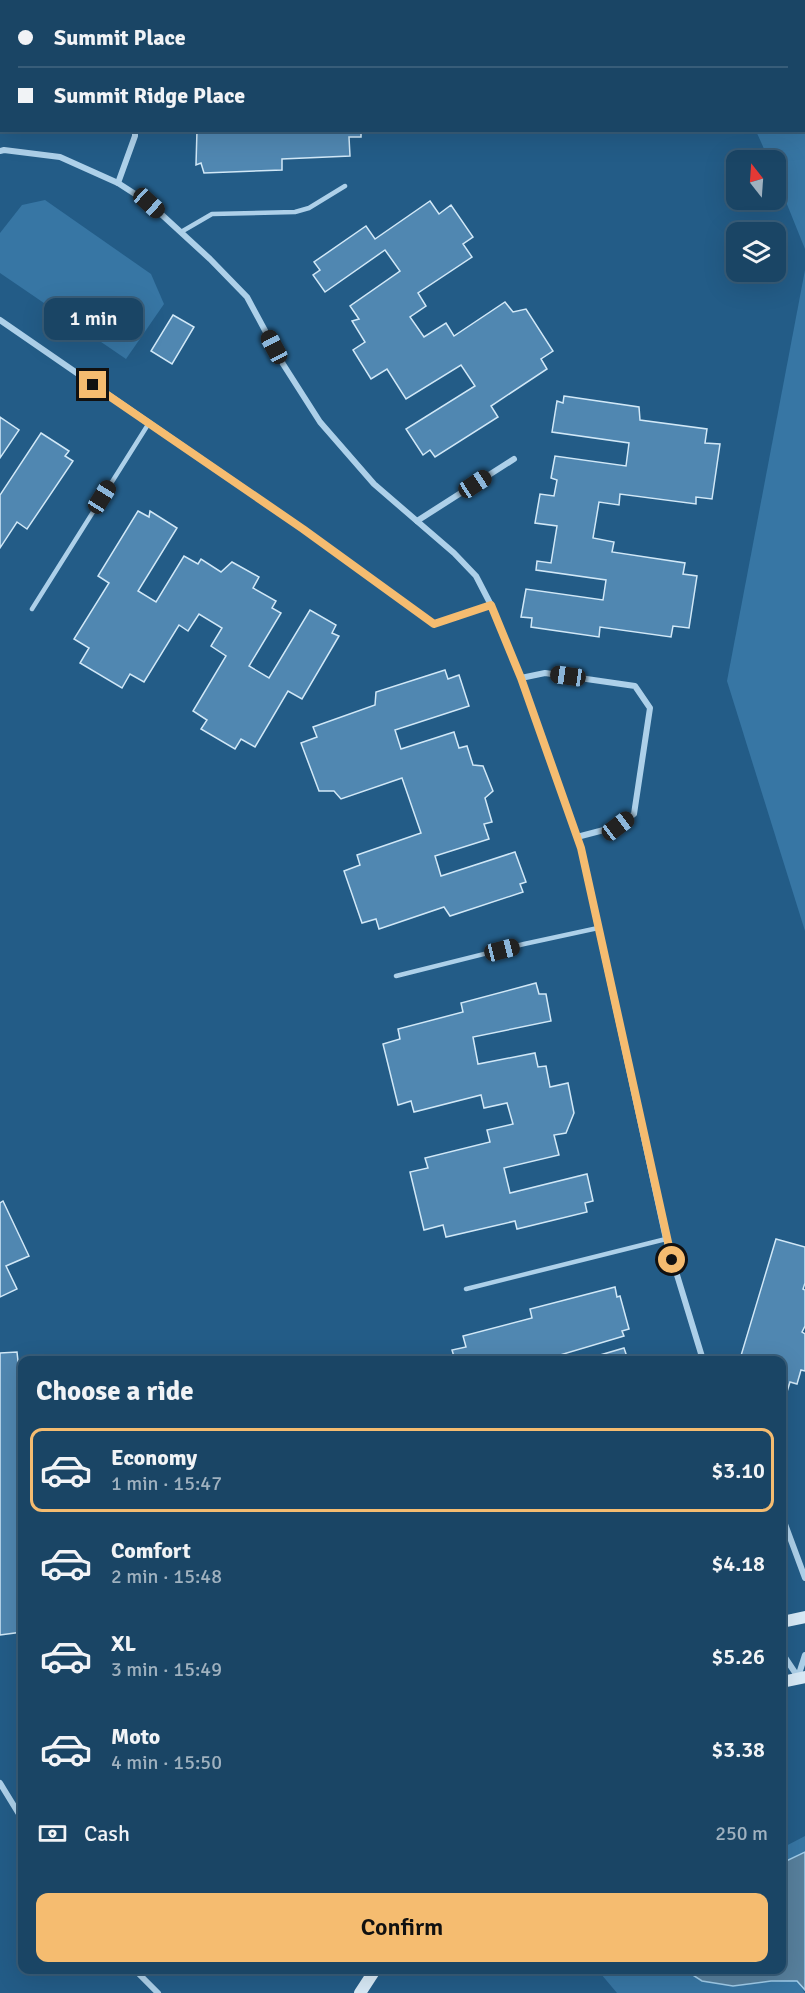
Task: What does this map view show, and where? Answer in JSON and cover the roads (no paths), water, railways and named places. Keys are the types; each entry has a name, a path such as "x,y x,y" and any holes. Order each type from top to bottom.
{"street":[{"path":"118,183 135,132"},
{"path":"0,151 60,157 118,183 149,203 247,297 283,364 320,422 374,484 454,553 476,576 491,605 521,678 577,837 666,1239 702,1356"},
{"path":"0,320 303,529 434,624 491,605"},
{"path":"417,521 514,459"},
{"path":"521,678 545,673 635,686 650,708 634,814 618,826 577,837"},
{"path":"786,1527 805,1578"},
{"path":"786,1621 805,1617"},
{"path":"801,1677 805,1655"},
{"path":"786,1658 801,1677"},
{"path":"786,1681 801,1677"},
{"path":"0,1783 18,1812"},
{"path":"139,1974 158,1993"},
{"path":"360,1993 372,1974"}],"lane":[{"path":"181,232 212,214 296,212 309,208 345,186"},
{"path":"32,609 149,423"},
{"path":"396,976 598,928"},
{"path":"466,1289 666,1239"}]}
